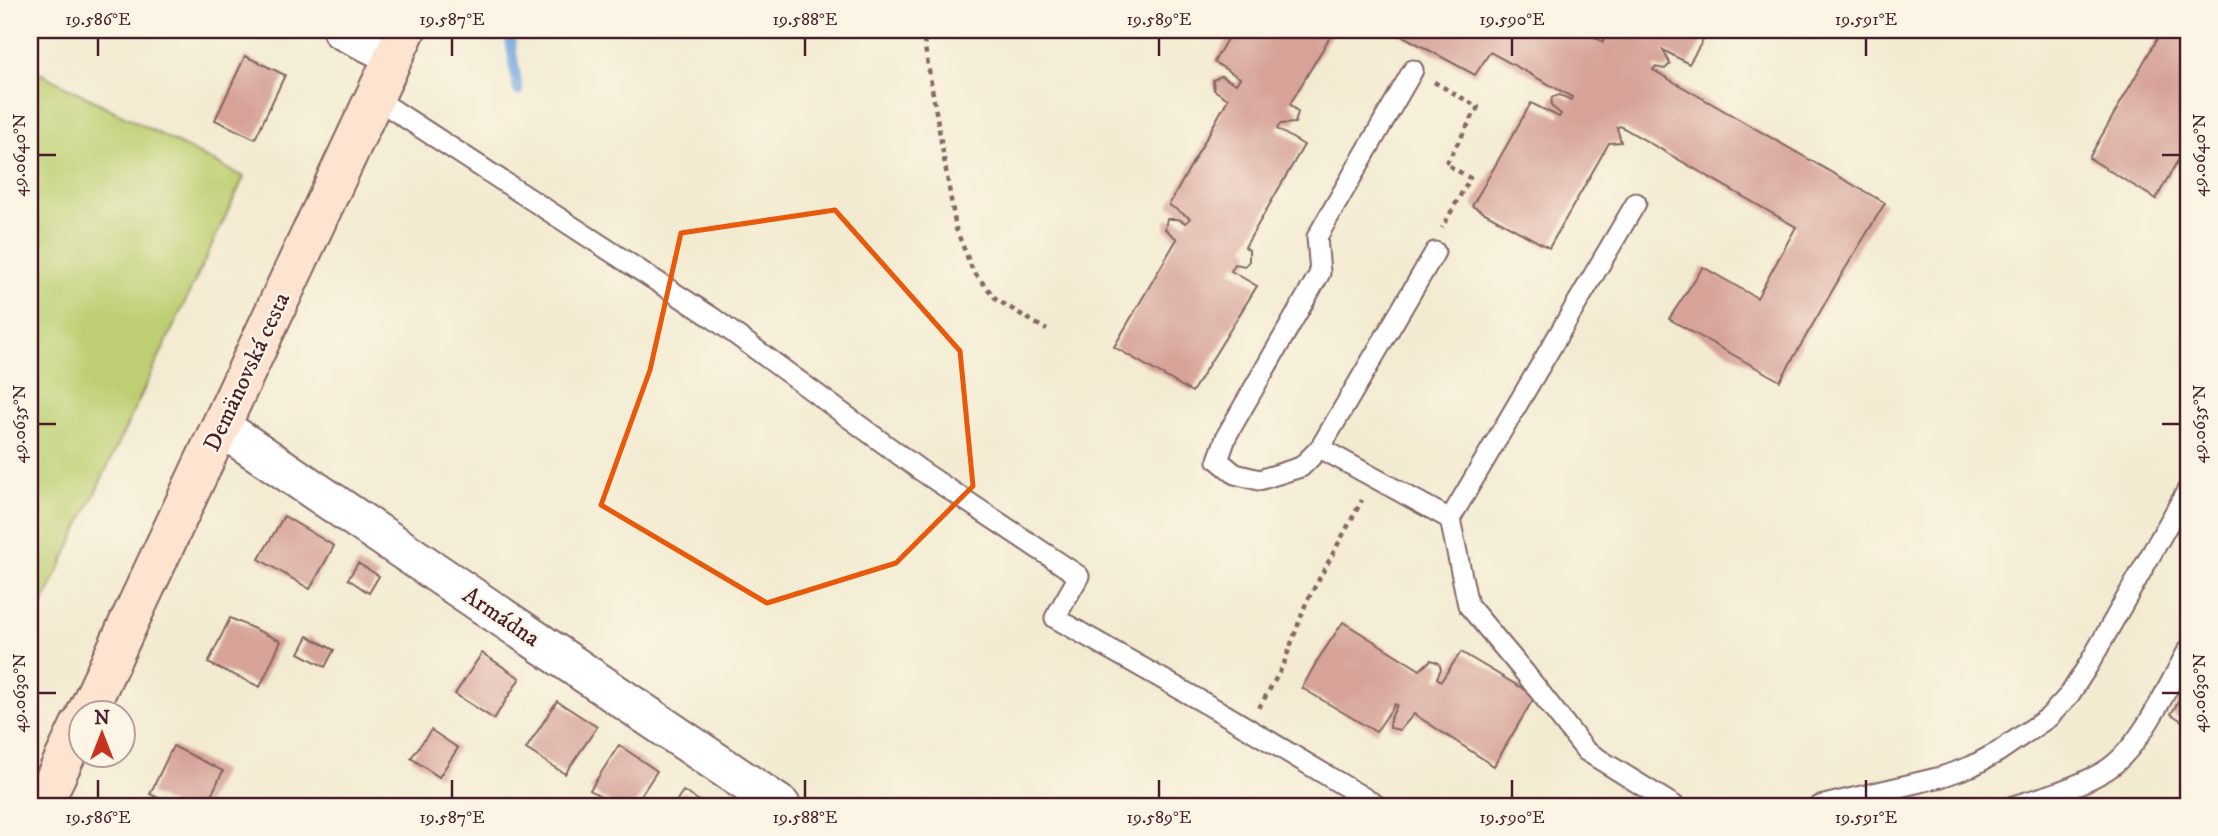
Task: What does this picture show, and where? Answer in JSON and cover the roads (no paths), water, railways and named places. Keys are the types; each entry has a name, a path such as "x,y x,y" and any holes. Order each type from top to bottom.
{"main road":[{"name":"Demänovská cesta","path":"92,700 400,42"},
{"path":"42,787 66,748"}],"street":[{"path":"342,30 400,42"},
{"name":"Armádna","path":"221,428 781,806"}],"lane":[{"path":"1413,70 1317,237 1320,272 1227,435 1218,460 1235,474 1259,480 1301,467 1320,448 1435,252"},
{"path":"375,98 713,318 920,470 1079,576 1055,618 1378,806"},
{"path":"1636,203 1450,519 1468,605 1586,751 1675,806"},
{"path":"1320,448 1450,519"},
{"path":"1820,806 1941,777 1972,766 2049,718 2070,694 2089,664 2188,489"},
{"path":"2013,806 2062,791 2106,771 2135,743 2188,650"}],"waterway":[{"path":"511,30 518,91"}]}
